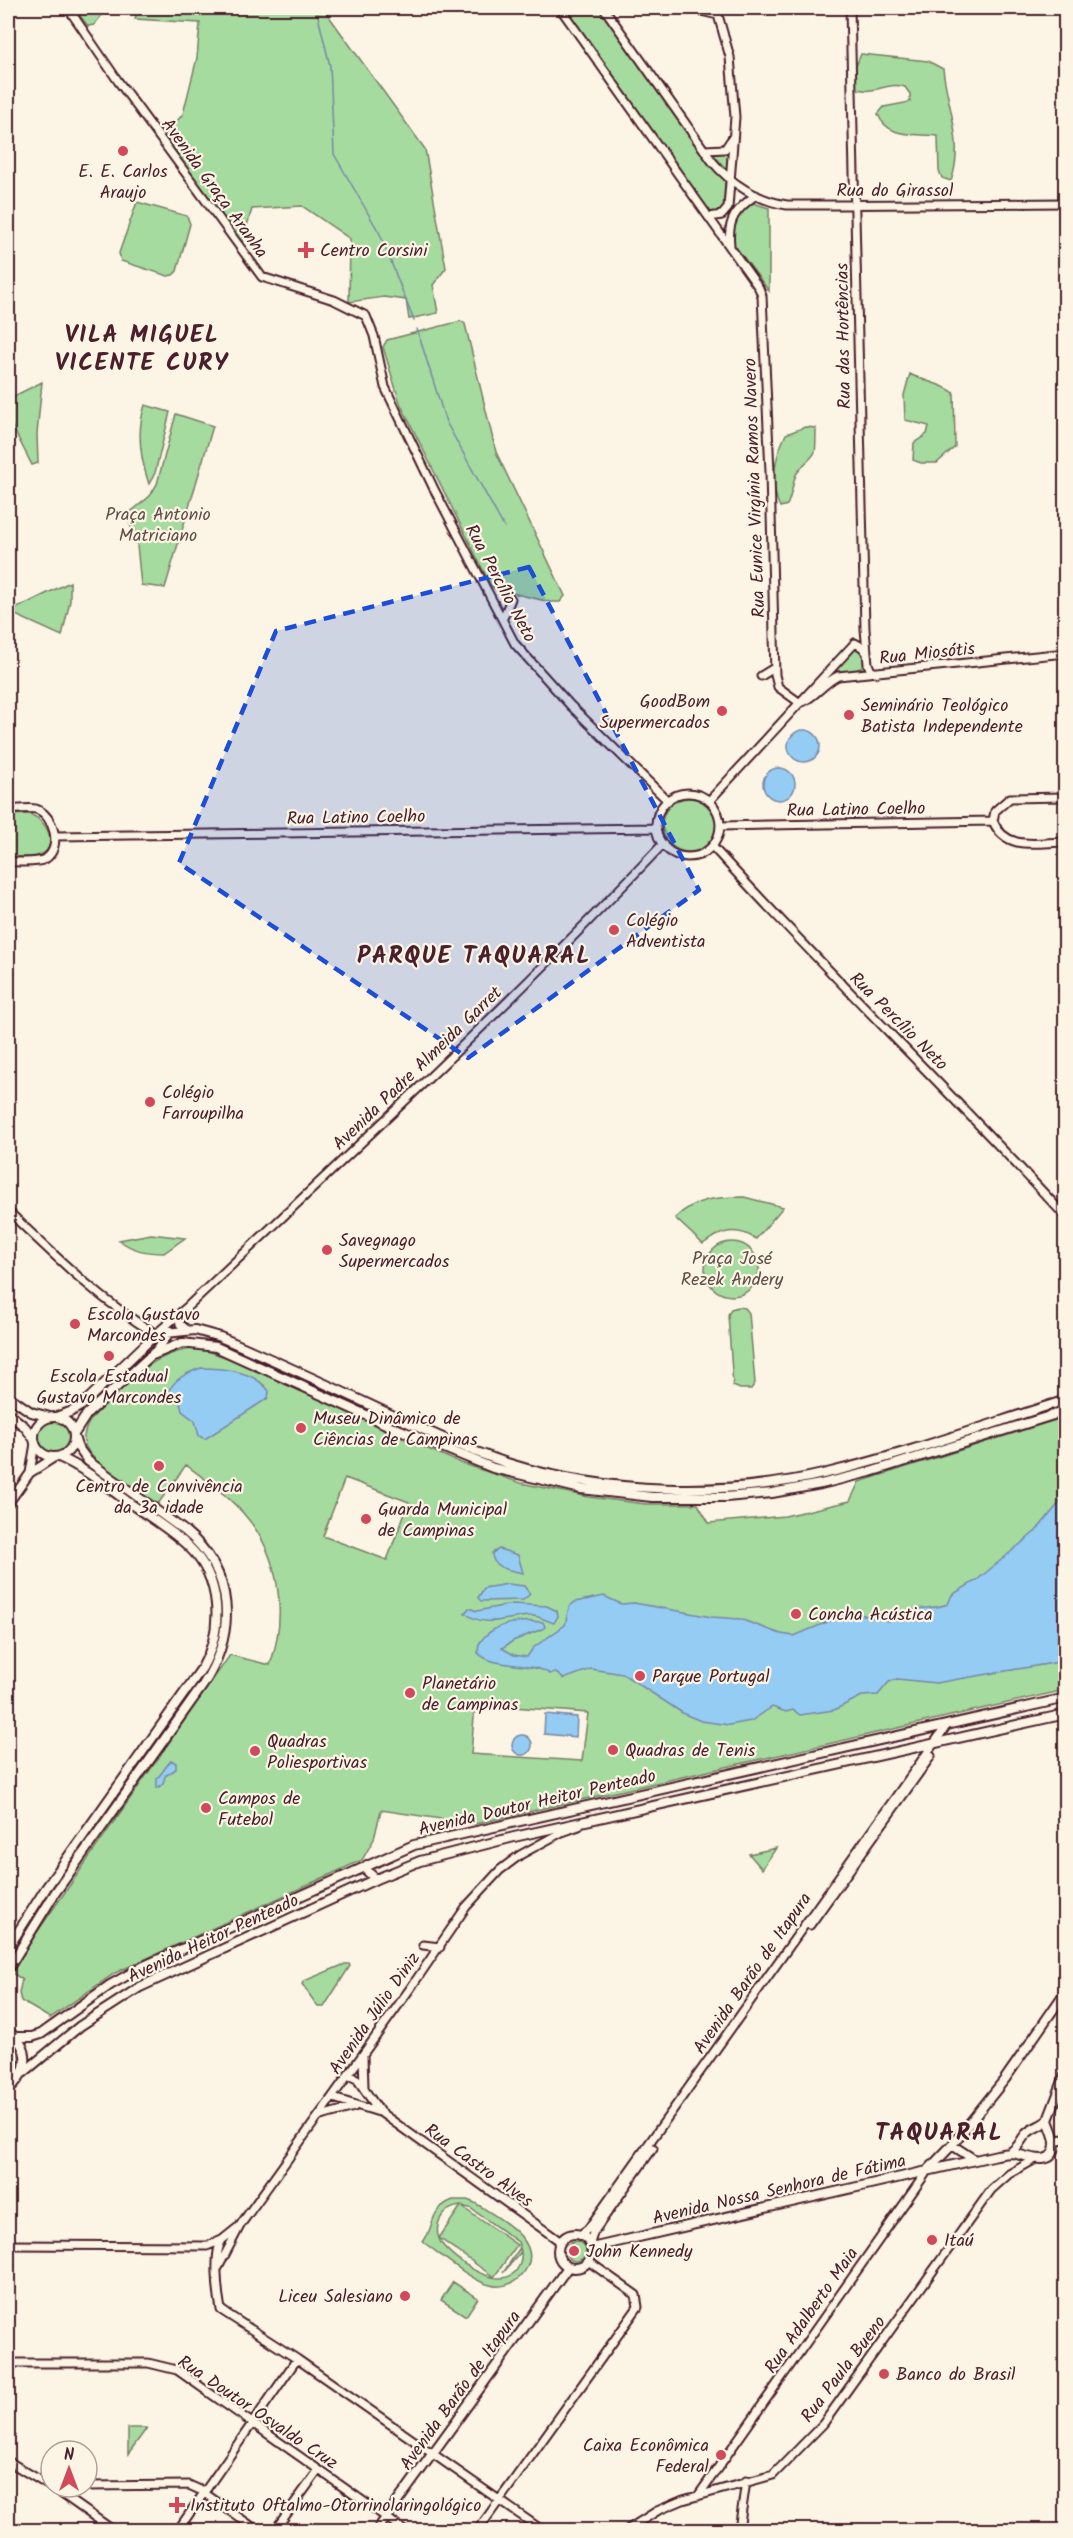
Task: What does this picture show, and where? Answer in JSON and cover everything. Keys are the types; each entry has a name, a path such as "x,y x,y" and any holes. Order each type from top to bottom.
{"main road":[{"name":"Avenida Graça Aranha","path":"68,8 118,81 262,277 334,300 359,311 370,322 374,336"},
{"path":"560,8 730,248"},
{"name":"Rua do Girassol","path":"604,8 720,171 756,195 783,205 1065,203"},
{"path":"611,17 612,8"},
{"path":"688,8 717,11 730,57 735,135 728,208 722,215 709,217"},
{"name":"Rua das Hortências","path":"850,8 863,578 868,664"},
{"path":"705,150 725,149 735,135"},
{"path":"730,248 729,236 733,215 756,195"},
{"name":"Rua Eunice Virgínia Ramos Navero","path":"730,248 759,288 764,306 774,668 778,687 800,703"},
{"name":"Rua Percílio Neto","path":"374,336 385,387 390,398 429,479 522,654 570,705 668,801"},
{"path":"502,618 511,599"},
{"path":"709,801 855,643 868,654"},
{"name":"Rua Miosótis","path":"838,676 1065,652"},
{"path":"856,675 868,664 871,671 876,673"},
{"path":"800,703 809,700 830,680 838,676 835,665"},
{"path":"761,676 774,668"},
{"path":"689,794 709,801 717,812 720,826 718,836 712,846 692,857 676,854 663,844 657,828 658,816 668,801 689,794"},
{"path":"1065,797 1010,798 995,811 993,822 1004,838 1012,843 1065,842"},
{"path":"8,810 35,809 45,816 55,836 52,852 45,858 37,861 8,862"},
{"name":"Rua Latino Coelho","path":"720,826 993,822"},
{"name":"Rua Latino Coelho","path":"55,836 657,828"},
{"name":"Avenida Padre Almeida Garret","path":"186,1308 529,981 663,844"},
{"name":"Rua Percílio Neto","path":"712,846 805,947 923,1066 1065,1217"},
{"path":"8,1211 89,1288 156,1334 186,1329 203,1331 490,1457 550,1473 628,1485 712,1488 808,1477 861,1464 1065,1400"},
{"path":"8,1504 30,1473 70,1449 74,1436 87,1414 160,1347 186,1308"},
{"path":"30,1473 34,1441 39,1424 82,1405 186,1308"},
{"path":"179,1318 180,1324 186,1329"},
{"path":"139,1323 145,1335 142,1348"},
{"path":"150,1356 182,1343 216,1347 397,1429 493,1468 581,1489 652,1497 726,1497 772,1493 821,1484 870,1472 1065,1411"},
{"path":"8,1396 31,1412 67,1422 77,1446 88,1461 198,1542 216,1567 223,1588 226,1616 225,1632 217,1662 203,1685 55,1893 8,1969"},
{"path":"8,1413 25,1427 41,1452 82,1468 175,1535 196,1555 210,1577 216,1599 217,1614 213,1645 202,1668 53,1879 8,1948"},
{"name":"Avenida Doutor Heitor Penteado","path":"206,1940 414,1845 1065,1698"},
{"name":"Avenida Doutor Heitor Penteado","path":"332,1899 420,1861 476,1845 1065,1714"},
{"name":"Avenida Barão de Itapura","path":"561,2242 569,2236 580,2235 588,2229 947,1725"},
{"name":"Avenida Barão de Itapura","path":"588,2261 593,2233 937,1748 954,1740"},
{"name":"Avenida Júlio Diniz","path":"218,2268 241,2224 333,2098 466,1907 500,1870 535,1845 596,1819"},
{"path":"471,1831 476,1845"},
{"path":"534,1832 541,1833 542,1836 535,1845"},
{"path":"367,1865 368,1872 376,1879"},
{"name":"Avenida Heitor Penteado","path":"8,2090 23,2073 80,2026 129,1993 332,1899"},
{"name":"Avenida Heitor Penteado","path":"15,2037 32,2037 41,2034 121,1978 206,1940"},
{"path":"423,1945 440,1947"},
{"name":"Rua Adalberto Maia","path":"698,2496 928,2170 952,2145 1005,2079 1064,1993"},
{"path":"8,2031 23,2050 23,2073"},
{"path":"363,2055 364,2090"},
{"path":"1009,2153 1021,2144 1028,2133 1048,2120 1065,2073"},
{"name":"Rua Castro Alves","path":"348,2075 357,2079 380,2112"},
{"name":"Rua Castro Alves","path":"333,2098 380,2112 561,2242"},
{"path":"319,2117 334,2111 361,2106"},
{"path":"1009,2153 1034,2160 1049,2157 1055,2141 1048,2120"},
{"path":"1055,2141 1065,2139"},
{"path":"952,2145 975,2160"},
{"name":"Avenida Nossa Senhora de Fátima","path":"590,2246 1009,2153"},
{"name":"Rua Paula Bueno","path":"627,2530 657,2511 746,2481 773,2475 823,2424 991,2190 1009,2174 1034,2160"},
{"path":"8,2245 207,2246 222,2240 241,2224"},
{"path":"580,2235 590,2246"},
{"path":"222,2240 218,2248 217,2259 221,2310 297,2359 542,2530"},
{"path":"477,2530 638,2307 636,2295 588,2261 579,2268 568,2266 558,2256 561,2242"},
{"path":"207,2246 214,2251 217,2259"},
{"name":"Avenida Barão de Itapura","path":"377,2530 568,2266"},
{"path":"178,2530 297,2359"},
{"name":"Rua Doutor Osvaldo Cruz","path":"8,2362 131,2362 166,2366 187,2377 404,2530"},
{"path":"8,2461 39,2480"},
{"path":"275,2530 318,2471"},
{"path":"739,2530 746,2481"},
{"path":"99,2486 189,2485 257,2530"},
{"path":"68,2499 113,2530"}],"highlighted area":[{"path":"529,567 699,890 468,1058 179,863 276,631"}],"green space":[{"path":"74,8 107,8 94,25 88,26"},
{"path":"138,8 323,8 425,149 446,268 433,285 438,313 409,319 406,300 384,297 349,302 350,239 302,206 252,209 242,243 164,136 183,114 197,58 200,23 135,19"},
{"path":"564,8 601,8 725,180 724,209 719,215 710,213"},
{"path":"861,54 928,61 943,69 956,139 955,167 951,181 942,178 939,171 938,136 895,131 882,122 878,114 884,107 910,102 910,94 905,87 892,86 868,90 855,88 854,71"},
{"path":"730,150 727,172 714,155"},
{"path":"137,202 187,216 190,224 177,271 173,275 168,276 121,261 119,253"},
{"path":"753,203 769,208 769,291 732,242 732,230 736,219 747,206"},
{"path":"461,321 465,324 496,452 565,596 560,602 550,602 495,589 491,586 400,403 383,347 387,340"},
{"path":"910,374 954,393 955,447 937,463 921,463 913,460 914,443 927,434 929,426 905,420 904,395"},
{"path":"42,382 37,434 38,463 32,465 8,418 8,399"},
{"name":"Praça Antonio Matriciano","path":"145,405 170,412 155,473 149,484 140,445"},
{"name":"Praça Antonio Matriciano","path":"176,414 213,426 165,588 141,585 137,545 127,515 150,496 157,484"},
{"path":"805,427 816,428 814,455 796,475 787,505 780,507 774,480 779,451 786,434"},
{"path":"70,582 70,601 62,636 9,612"},
{"path":"856,648 863,653 864,666 851,673 837,672 836,668"},
{"path":"689,798 699,800 708,806 714,815 716,825 714,835 708,844 699,850 689,852 679,850 670,844 664,835 662,825 664,815 670,806 679,800"},
{"path":"28,814 41,821 46,827 49,834 49,847 37,856 8,857 8,815"},
{"path":"744,1197 783,1207 756,1239 735,1231 722,1233 703,1244 675,1218 691,1206 707,1200"},
{"path":"151,1234 185,1238 164,1253 140,1251 119,1240"},
{"name":"Praça José Rezek Andery","path":"727,1242 737,1242 747,1246 755,1254 759,1269 755,1284 747,1292 737,1296 727,1296 717,1292 709,1284 705,1274 705,1264 709,1254 717,1246"},
{"path":"745,1308 749,1313 755,1383 751,1389 740,1389 733,1386 728,1315 731,1309"},
{"name":"Parque Portugal","path":"195,1349 208,1351 233,1360 414,1443 461,1463 521,1483 589,1497 646,1504 698,1504 709,1523 785,1516 850,1501 859,1482 1065,1417 1065,1690 475,1824 381,1810 374,1839 362,1860 115,1973 50,2018 21,2001 19,1993 22,1979 12,1973 33,1938 230,1655 270,1665 276,1646 279,1605 273,1566 256,1529 243,1513 223,1493 186,1465 158,1504 127,1485 104,1467 87,1450 84,1441 91,1419 125,1385 150,1364 179,1351","holes":["345,1478 409,1502 387,1560 323,1536","475,1704 588,1713 582,1761 471,1754"]},
{"path":"54,1421 65,1426 70,1437 65,1448 54,1453 43,1448 38,1437 43,1426"},
{"path":"776,1848 762,1869 749,1854"},
{"path":"345,1964 350,1966 324,2007 318,2007 302,1984 304,1981"},
{"path":"8,2035 18,2047 21,2060 18,2073 8,2086"},
{"path":"453,2200 467,2200 475,2203 518,2233 530,2253 528,2265 520,2277 510,2284 494,2286 465,2273 423,2242 436,2213","holes":["461,2206 439,2238 440,2219 448,2210","462,2207 470,2208 518,2242 521,2251 519,2249 503,2273 521,2252 518,2268 506,2277 496,2278 464,2264 447,2250 439,2238 494,2277 517,2245"]},
{"path":"576,2241 583,2244 586,2251 583,2258 576,2261 569,2258 566,2251 569,2244"},
{"path":"453,2282 478,2298 466,2316 441,2300"},
{"path":"128,2428 147,2428 128,2454"}],"water":[{"path":"804,730 815,735 820,746 815,757 804,762 793,757 788,746 793,735"},
{"path":"779,768 790,773 795,784 790,795 779,800 768,795 763,784 768,773"},
{"path":"201,1368 238,1372 256,1379 269,1391 268,1398 205,1439 199,1436 195,1421 182,1411 180,1403 167,1394 181,1377"},
{"path":"1065,1496 1065,1661 936,1683 897,1679 889,1682 878,1695 862,1696 834,1710 800,1715 793,1710 786,1712 772,1707 751,1721 729,1725 701,1721 684,1714 623,1674 591,1669 564,1679 555,1672 550,1674 533,1667 493,1661 478,1653 479,1644 491,1631 499,1627 516,1622 543,1622 545,1627 542,1629 502,1648 514,1655 527,1657 533,1648 565,1625 569,1607 575,1602 604,1596 621,1604 634,1603 712,1617 740,1619 781,1634 794,1636 851,1612 889,1621 903,1616 907,1611 948,1604 952,1595 977,1580 1036,1531"},
{"path":"499,1549 518,1555 523,1573 498,1566 492,1553"},
{"path":"508,1584 524,1586 530,1594 523,1600 481,1601 478,1598 484,1588"},
{"path":"512,1604 547,1606 557,1611 558,1616 554,1623 534,1616 488,1621 473,1618 465,1613 469,1608 477,1611"},
{"path":"545,1714 577,1717 576,1737 544,1734"},
{"path":"518,1735 526,1735 532,1741 532,1749 526,1755 518,1755 512,1749 512,1741"},
{"path":"171,1760 176,1763 176,1769 165,1776 163,1784 157,1788 157,1779"}],"waterway":[{"path":"316,8 330,66 334,154 380,234 414,321"},
{"path":"417,329 446,422 504,527"}],"place":[{"name":"E. E. Carlos Araujo","path":"123,151"},
{"name":"Centro Corsini","path":"306,250"},
{"name":"GoodBom Supermercados","path":"722,711"},
{"name":"Seminário Teológico Batista Independente","path":"849,715"},
{"name":"Colégio Adventista","path":"614,930"},
{"name":"Colégio Farroupilha","path":"150,1102"},
{"name":"Savegnago Supermercados","path":"327,1250"},
{"name":"Escola Gustavo Marcondes","path":"75,1324"},
{"name":"Escola Estadual Gustavo Marcondes","path":"109,1356"},
{"name":"Museu Dinâmico de Ciências de Campinas","path":"301,1428"},
{"name":"Centro de Convivência da 3a idade","path":"159,1466"},
{"name":"Guarda Municipal de Campinas","path":"366,1519"},
{"name":"Concha Acústica","path":"796,1614"},
{"name":"Parque Portugal","path":"640,1676"},
{"name":"Planetário de Campinas","path":"410,1693"},
{"name":"Quadras de Tenis","path":"613,1750"},
{"name":"Quadras Poliesportivas","path":"255,1751"},
{"name":"Campos de Futebol","path":"206,1808"},
{"name":"Itaú","path":"932,2240"},
{"name":"John Kennedy","path":"574,2251"},
{"name":"Liceu Salesiano","path":"405,2296"},
{"name":"Banco do Brasil","path":"884,2374"},
{"name":"Caixa Econômica Federal","path":"721,2455"},
{"name":"Instituto Oftalmo-Otorrinolaringológico","path":"177,2505"}],"district":[{"name":"VILA MIGUEL VICENTE CURY","path":"142,348"},
{"name":"PARQUE TAQUARAL","path":"474,955"},
{"name":"TAQUARAL","path":"939,2132"}]}
